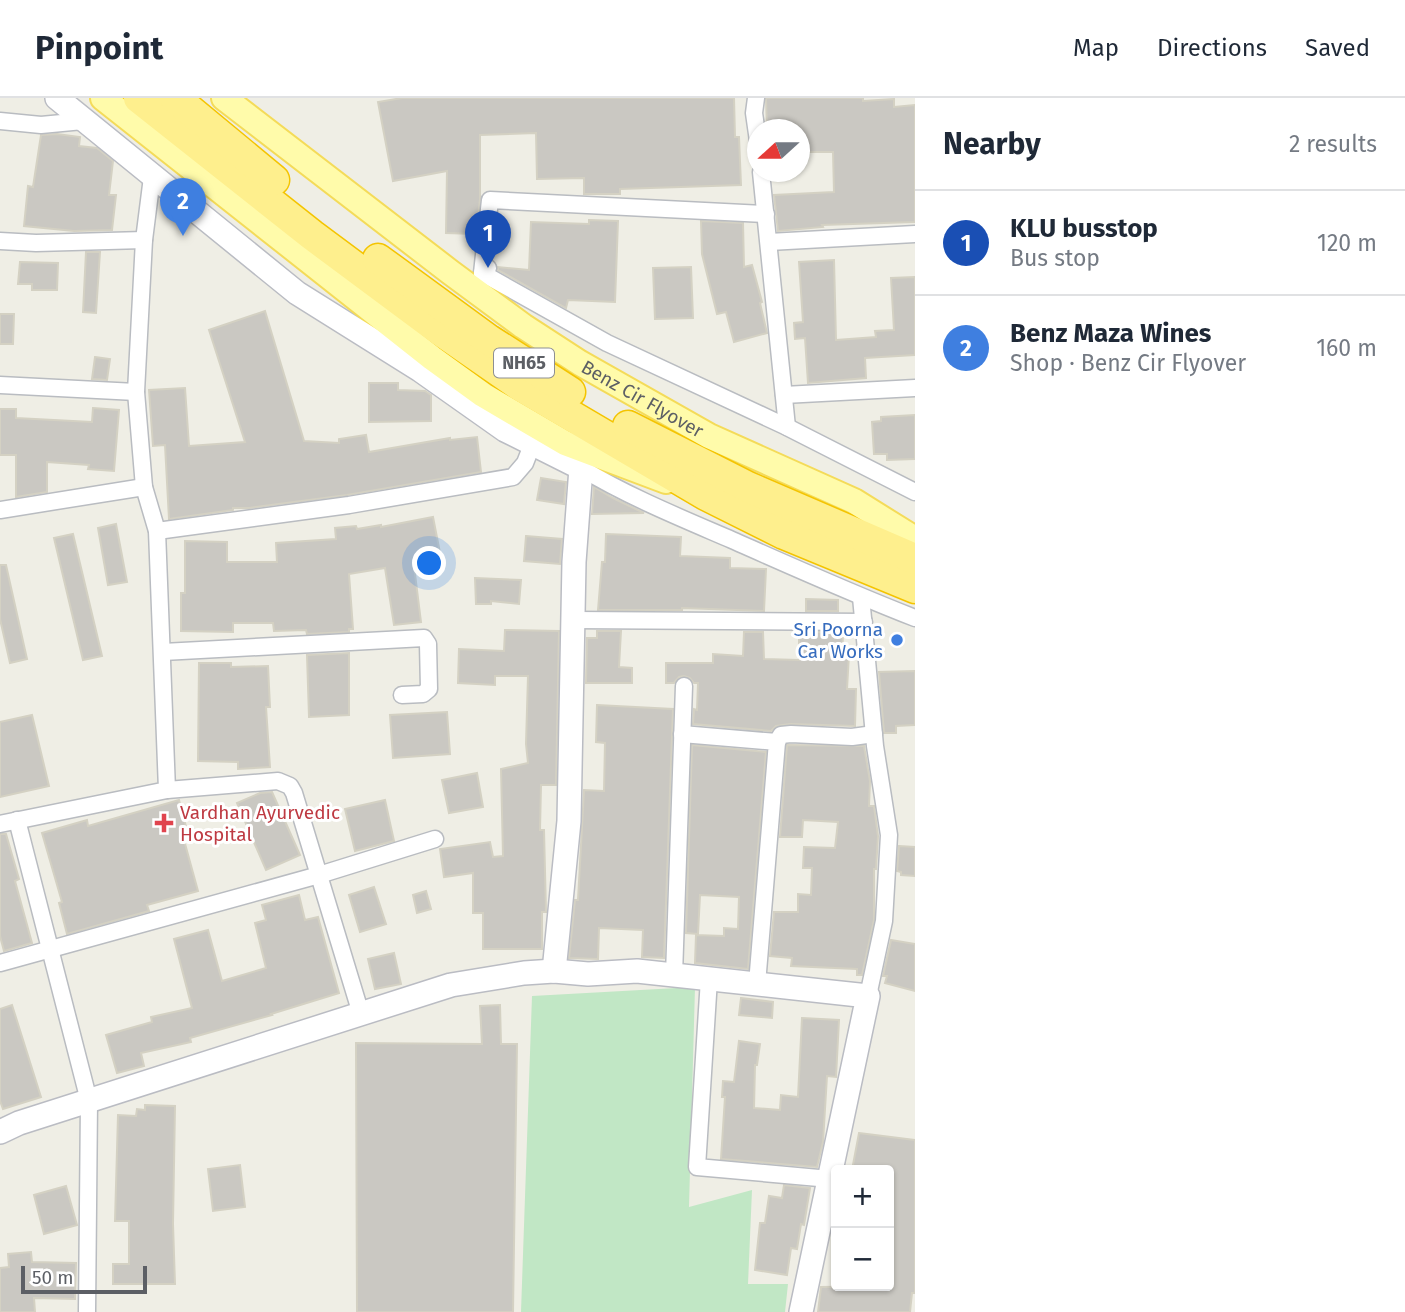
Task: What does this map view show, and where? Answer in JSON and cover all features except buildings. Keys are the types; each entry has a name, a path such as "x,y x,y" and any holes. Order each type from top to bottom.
{"highway":[{"name":"NH65","path":"175,98 300,202 489,340 540,373 619,421 748,487 915,559"},
{"name":"NH65","path":"119,101 519,384 706,495 784,534 915,587"}],"main road":[{"name":"Benz Cir Flyover","path":"224,98 450,272 523,326 580,363 709,436 853,500 915,539"}],"street":[{"path":"57,98 296,293 421,370 505,430 620,490 861,597 915,618"},
{"path":"755,119 756,98"},
{"path":"0,121 41,125 83,121"},
{"path":"152,177 144,240 136,392 144,487 157,531 167,790"},
{"path":"762,182 787,427"},
{"path":"766,214 490,200 485,271 607,343 787,427 915,492"},
{"path":"769,242 915,234"},
{"path":"0,241 36,243 144,240"},
{"path":"0,384 136,392"},
{"path":"784,395 915,388"},
{"path":"157,531 349,505 513,477 525,463 532,445"},
{"path":"554,971 569,821 574,562 581,468"},
{"path":"0,510 144,487"},
{"path":"801,1312 884,921 889,835 874,734 861,597"},
{"path":"573,620 864,622"},
{"path":"163,652 424,638 428,644 429,689 423,694 402,695"},
{"path":"674,975 684,686"},
{"path":"682,734 777,742"},
{"path":"757,984 777,742 781,735 790,734 852,737 874,734"},
{"path":"0,824 167,790 284,782 294,793 361,1014"},
{"path":"17,820 89,1101 87,1312"},
{"path":"0,964 319,875 435,839"},
{"path":"0,1132 19,1123 451,985 501,975 554,971 588,974 637,971 868,996"},
{"path":"709,979 698,1167 830,1179"}],"green space":[{"path":"695,987 689,1207 752,1190 748,1284 788,1284 785,1312 521,1312 532,996"}],"place":[{"name":"Benz Maza Wines","path":"183,236"},
{"name":"KLU busstop","path":"488,268"},
{"name":"Sri Poorna Car Works","path":"897,640"},
{"name":"Vardhan Ayurvedic Hospital","path":"164,823"}]}
